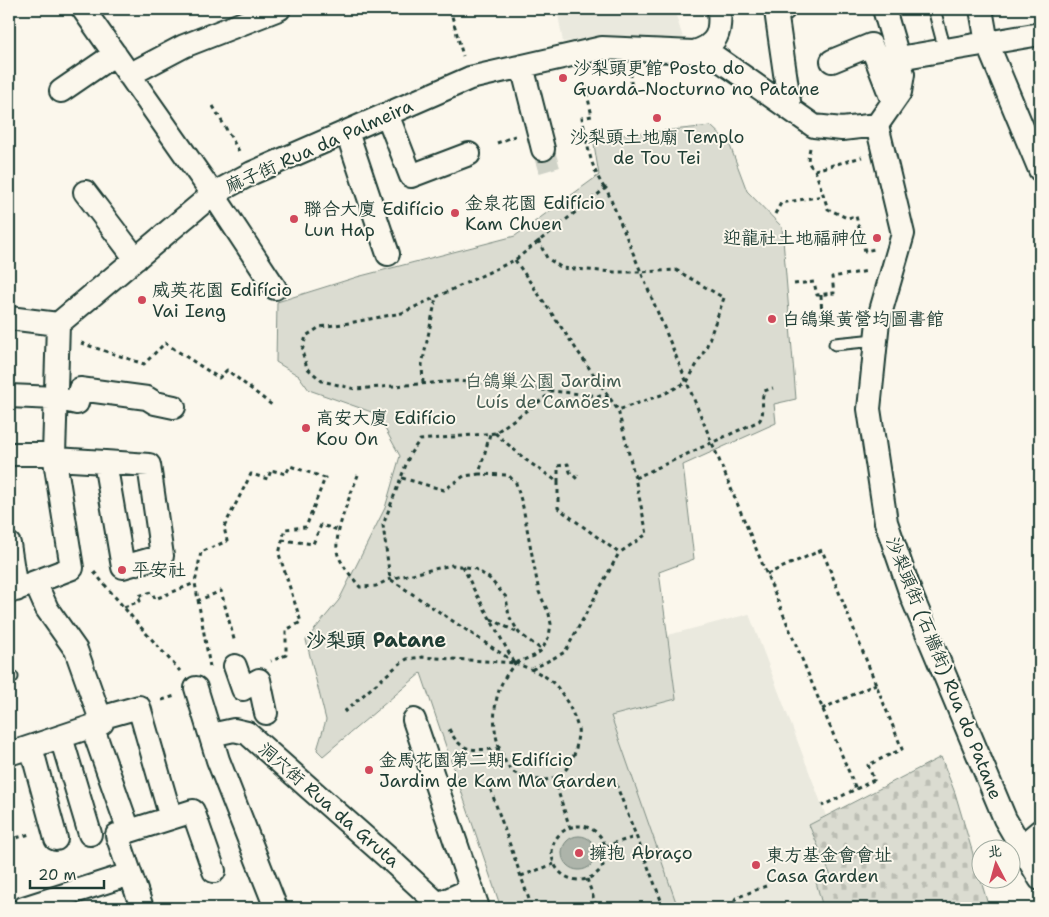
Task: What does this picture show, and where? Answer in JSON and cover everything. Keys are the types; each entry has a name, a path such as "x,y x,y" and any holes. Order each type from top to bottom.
{"street":[{"path":"83,9 213,194 276,288"},
{"path":"129,75 184,46 279,9"},
{"path":"719,9 721,24 718,34 708,46 814,126 842,129 877,125 900,92 904,74 884,9"},
{"path":"784,9 776,11 790,108"},
{"path":"981,9 987,43 1040,170"},
{"path":"899,58 1040,34"},
{"path":"832,61 871,45 893,102"},
{"name":"麻子街 Rua da Palmeira","path":"57,330 136,259 213,194 252,173 387,114 470,78 602,48 694,52 708,46"},
{"path":"61,91 114,54"},
{"path":"522,66 543,149"},
{"path":"387,114 411,176 469,154"},
{"name":"沙梨頭街 (石牆街) Rua do Patane","path":"877,125 903,234 878,321 869,409 886,522 912,597 1005,819 1017,840"},
{"path":"347,132 388,254"},
{"path":"85,192 136,259"},
{"path":"9,318 57,330 55,457 71,557 20,588"},
{"path":"9,396 56,398 77,402 80,389 147,398 156,403 174,408"},
{"path":"9,454 105,462"},
{"path":"9,544 20,588 47,608 76,650 98,723 123,833 130,874 142,908"},
{"path":"235,666 242,689 259,680 266,713"},
{"path":"198,693 218,760 276,908"},
{"path":"9,754 61,737 139,707 171,818"},
{"path":"414,720 475,898"},
{"name":"洞穴街 Rua da Gruta","path":"210,735 234,730 247,733 438,904 475,898"},
{"path":"61,737 90,834"},
{"path":"31,747 56,839"},
{"path":"123,833 193,811 214,871"},
{"path":"1022,846 1040,831"},
{"name":"沙梨頭街 (石牆街) Rua do Patane","path":"1022,849 1040,879"},
{"path":"9,899 24,908 130,874"}],"lane":[{"path":"934,9 945,50"},
{"path":"835,344 875,340"}],"path":[{"path":"450,9 470,78"},
{"path":"631,76 631,85"},
{"path":"585,85 592,116 582,118 589,155 595,174 606,188 856,789"},
{"path":"213,106 252,173"},
{"path":"814,126 807,160 809,165 815,170 828,209 847,218 856,216 865,251 880,248"},
{"path":"815,170 884,151"},
{"path":"605,189 515,260 402,313 320,327 306,336 302,351 307,368 322,381 355,389 458,381 610,397"},
{"path":"775,214 781,203 823,196"},
{"path":"538,240 546,258 562,268 641,272 676,270 724,298 706,348 687,382 664,394 618,410"},
{"path":"515,260 618,410 647,534 620,553 565,652 531,670"},
{"path":"794,284 814,282 817,295 834,293 832,277 876,270"},
{"path":"821,295 822,321 834,321"},
{"path":"423,383 422,365 436,298"},
{"path":"57,330 144,364 166,343 219,378 227,370 273,406"},
{"path":"635,478 759,421 763,412 761,401 764,391 773,388"},
{"path":"515,663 501,685 494,712 498,744 506,765 516,774 540,781 554,778 568,768 575,755 578,730 568,706 556,687 542,674 515,663 390,579 383,525 410,454 420,440 493,434 547,396 549,390"},
{"path":"479,474 493,434"},
{"path":"493,434 558,482"},
{"path":"578,475 577,479 570,472 568,464 558,466 558,508 620,553"},
{"path":"71,557 94,572 198,693 210,667 194,583 201,552 227,541 224,527 251,474 268,479 271,470 286,474 290,466 325,478 306,527 285,529 282,540 279,554 302,622 286,630 286,655"},
{"path":"344,712 407,659 422,657 515,663 534,656 542,650 549,636 551,624 549,614 539,592 523,507 516,483 508,475 479,474 464,476 444,490 402,478"},
{"path":"358,475 338,530 338,553 360,588 376,586 390,579 452,565 474,568 489,578 506,597 509,616 519,633"},
{"path":"282,540 313,544 321,524 338,530"},
{"path":"767,574 822,550 902,749 868,765 874,780 822,806"},
{"path":"463,566 515,663"},
{"path":"124,607 140,601 138,596 152,592 155,599 194,583"},
{"path":"197,600 221,592 232,634"},
{"path":"490,619 519,633 542,650"},
{"path":"822,709 876,684"},
{"path":"450,729 455,742 465,749 500,749"},
{"path":"554,778 570,828"},
{"path":"488,782 532,908"},
{"path":"616,784 664,908"},
{"path":"579,826 588,828 601,838 605,846 604,862 594,875 587,878 579,880 564,876 554,864 552,847 556,838 570,828 579,826"},
{"path":"605,846 636,837"},
{"path":"521,876 554,864"},
{"path":"587,878 597,908"},
{"path":"730,908 736,898 766,886"}],"shaded area":[{"path":"557,9 674,9 683,38 591,39 563,42"},
{"path":"749,614 826,816 809,825 831,877 816,882 823,908 678,908 611,716 676,699 668,635"},
{"path":"579,836 591,841 596,853 591,865 579,870 567,865 562,853 567,841"}],"green space":[{"name":"白鴿巢公園 Jardim Luís de Camões","path":"711,126 729,143 747,191 782,227 796,399 774,404 776,423 683,465 694,559 659,572 676,699 611,716 678,908 501,908 421,673 323,756 317,750 326,720 306,640 339,600 385,508 400,456 377,414 309,390 299,376 276,362 277,302 357,277 515,236 599,175 593,138"},
{"path":"941,757 955,793 972,850 972,890 984,890 989,908 823,908 816,882 831,876 809,825"}],"tunnel":[{"path":"543,149 552,179"}],"place":[{"name":"沙梨頭更館 Posto do Guarda-Nocturno no Patane","path":"563,78"},
{"name":"沙梨頭土地廟 Templo de Tou Tei","path":"657,118"},
{"name":"金泉花園 Edifício Kam Chuen","path":"455,213"},
{"name":"聯合大廈 Edifício Lun Hap","path":"294,219"},
{"name":"迎龍社土地福神位","path":"877,238"},
{"name":"威英花園 Edifício Vai Ieng","path":"142,300"},
{"name":"白鴿巢黃營均圖書館","path":"772,319"},
{"name":"高安大廈 Edifício Kou On","path":"306,428"},
{"name":"平安社","path":"122,570"},
{"name":"金馬花園第二期 Edifício Jardim de Kam Ma Garden","path":"369,770"},
{"name":"擁抱 Abraço","path":"579,853"},
{"name":"東方基金會會址 Casa Garden","path":"756,865"}],"district":[{"name":"沙梨頭 Patane","path":"376,640"}]}
